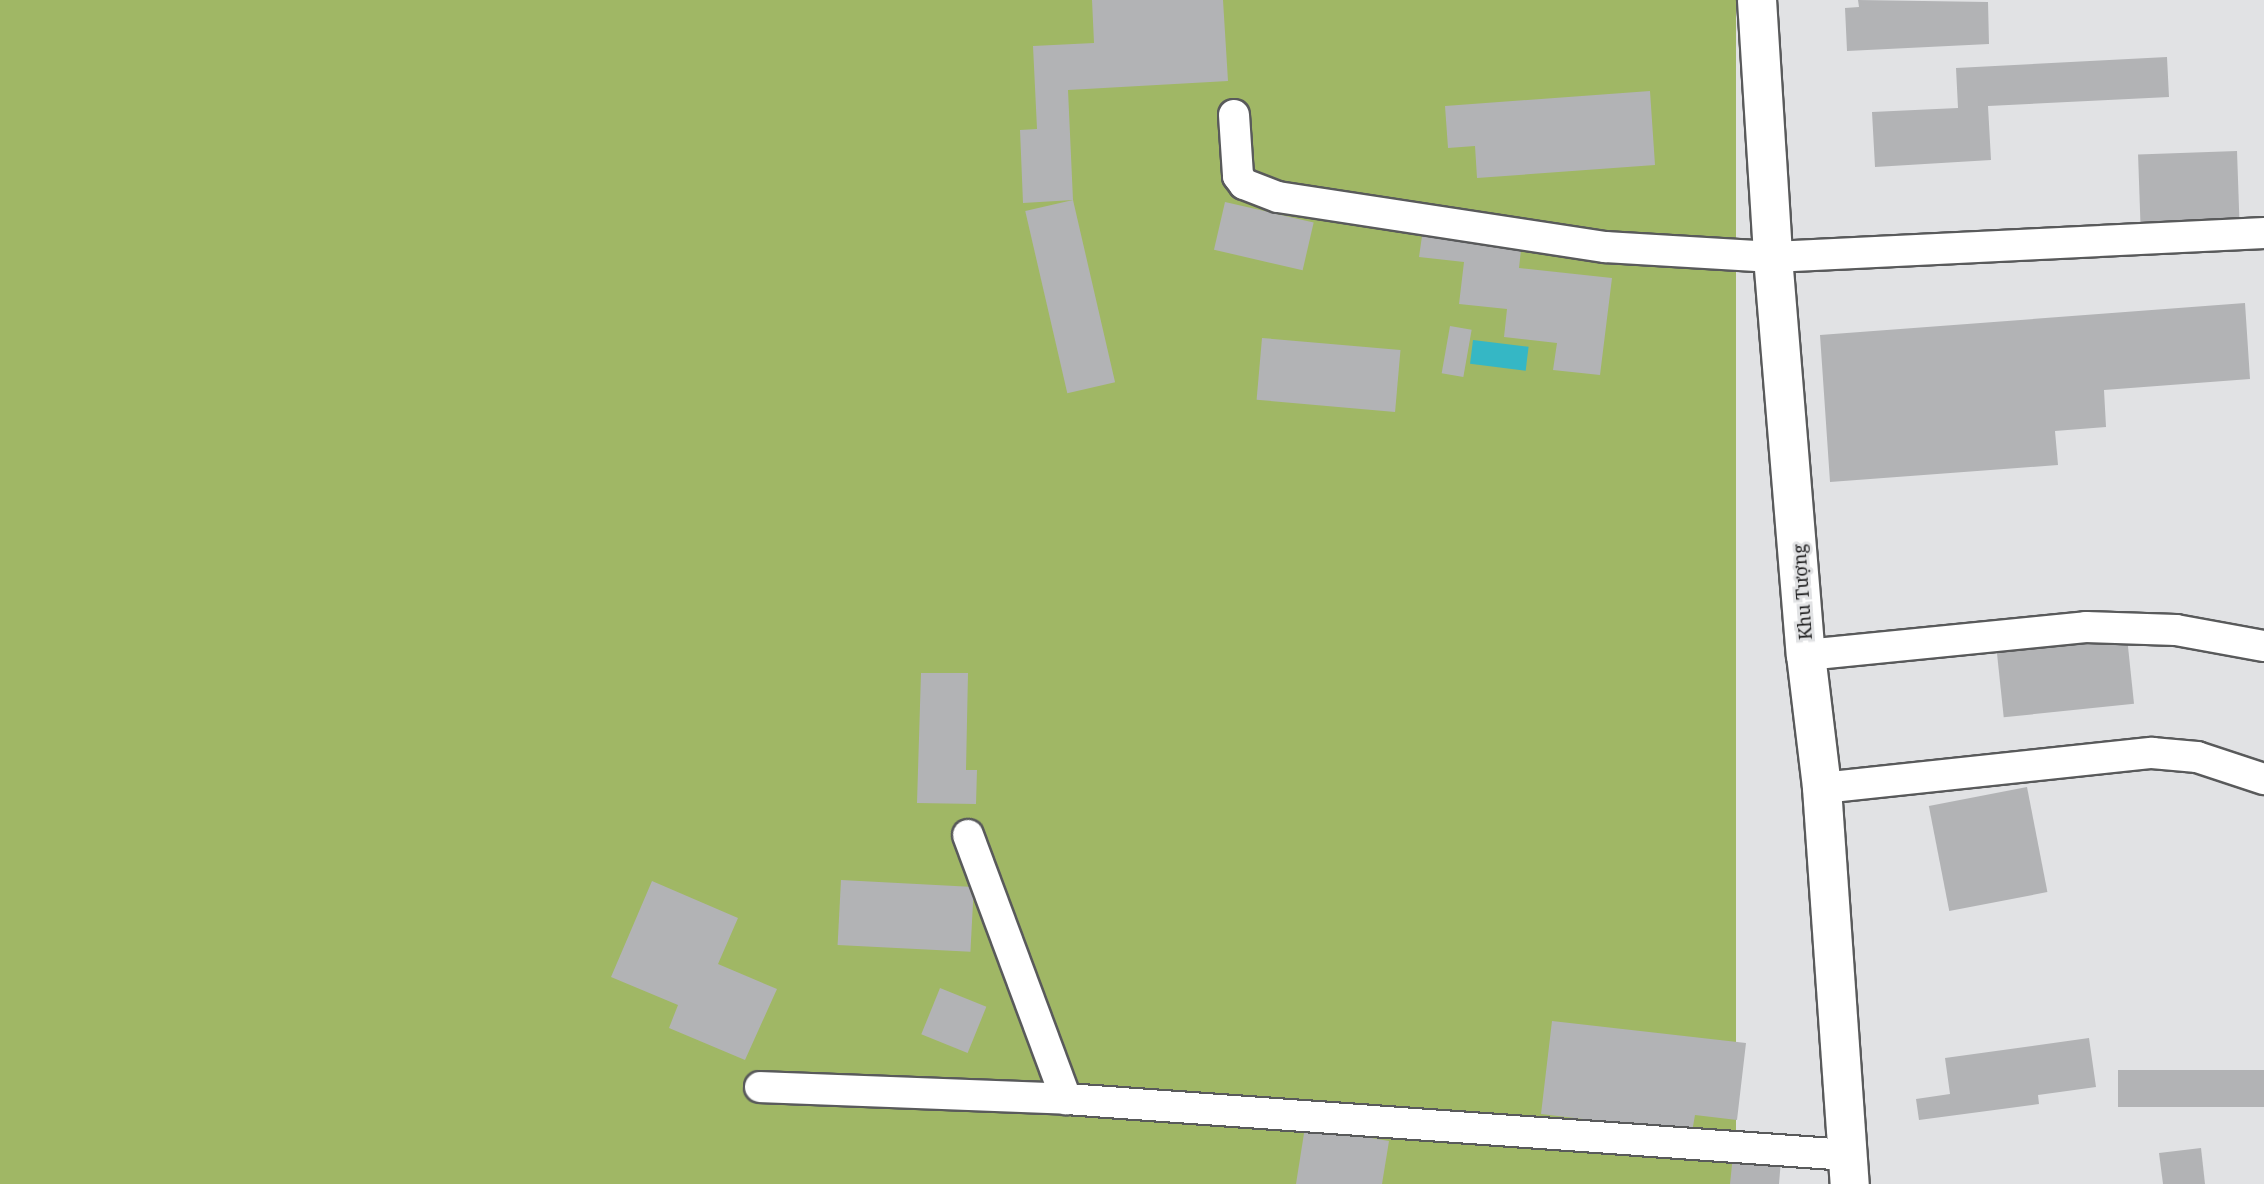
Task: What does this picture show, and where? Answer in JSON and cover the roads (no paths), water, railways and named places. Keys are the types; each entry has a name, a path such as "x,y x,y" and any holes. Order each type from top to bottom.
{"street":[{"name":"Khu Tượng","path":"1757,0 1773,257 1806,655 1822,788 1849,1169"},
{"path":"1234,116 1238,176 1244,184 1278,197 1605,247 1773,257 2264,233"},
{"path":"1806,655 2086,627 2176,630 2264,646"},
{"path":"1822,788 2152,753 2197,757 2264,779"},
{"path":"968,835 1066,1099"},
{"path":"760,1087 1066,1099 1849,1169"}],"water":[{"path":"1473,340 1529,347 1526,371 1470,364"}]}
